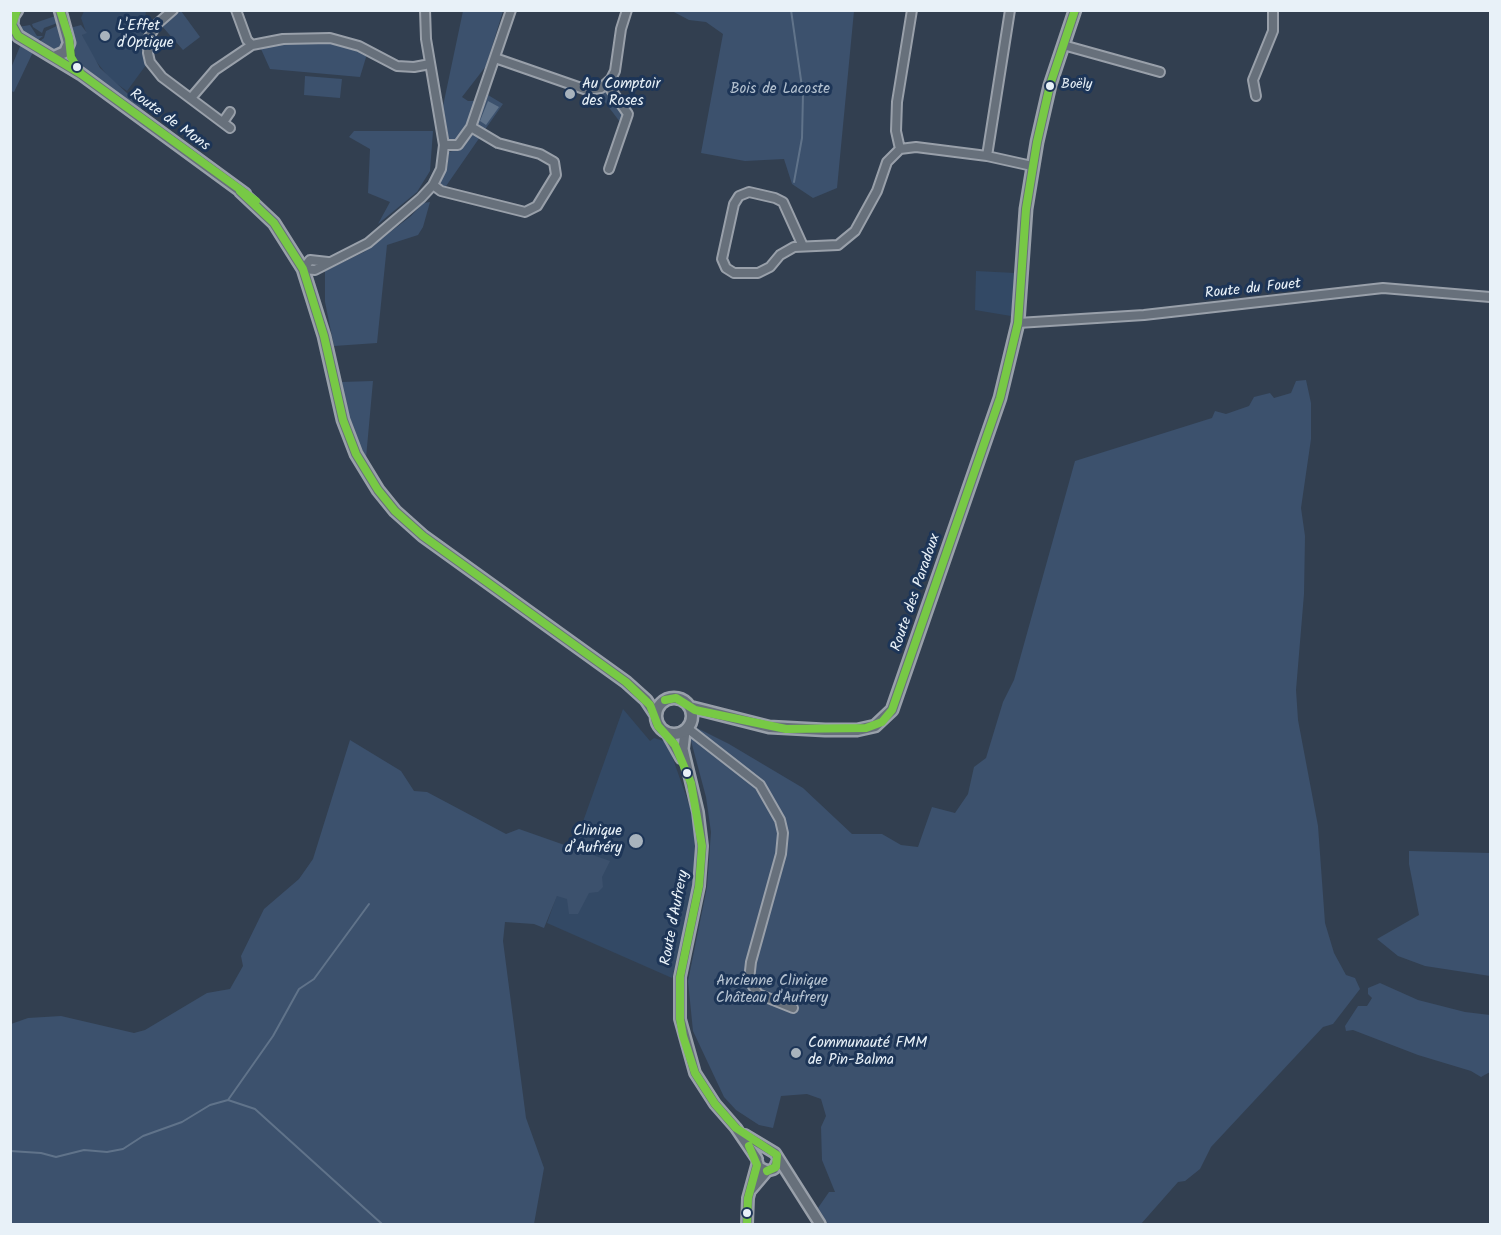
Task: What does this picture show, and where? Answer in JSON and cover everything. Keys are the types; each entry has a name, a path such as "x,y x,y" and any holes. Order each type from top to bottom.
{"main road":[{"name":"Route de Mons","path":"60,10 69,38 68,47 73,62 81,74"},
{"name":"Route des Paradoux","path":"690,707 769,727 825,730 866,728 887,717 897,700 993,421 1018,322 1026,209 1032,166 1042,117 1075,10"},
{"path":"14,34 15,13"},
{"name":"Route de Mons","path":"14,34 43,54 54,57 81,74 240,191 274,224 307,267 343,420 356,454 391,506 418,532 626,682"},
{"path":"54,57 62,54 68,47"},
{"path":"626,682 665,700 676,698 690,707 687,728"},
{"path":"626,682 646,700 656,715 658,726 667,733 687,728 705,719 731,716"},
{"path":"656,715 665,700"}],"street":[{"path":"173,10 152,29 149,37 148,53 155,70 230,128"},
{"path":"236,10 252,45"},
{"path":"307,267 328,262 368,243 433,185 441,169 444,145 430,64 424,10"},
{"path":"444,145 458,145 471,127 511,10"},
{"path":"495,58 587,90 594,90 607,84 615,71 621,29 627,10"},
{"path":"900,149 896,132 897,102 912,10"},
{"path":"987,156 1010,10"},
{"path":"1256,96 1252,80 1273,31 1273,10"},
{"path":"191,98 215,70 252,45 297,37 322,37 358,46 397,66 414,67 430,64"},
{"path":"1063,45 1160,72"},
{"path":"607,84 628,114 609,169"},
{"path":"223,122 230,112"},
{"path":"433,185 441,191 525,212 537,206 556,175 554,162 540,154 498,143 471,127"},
{"path":"802,244 783,202 749,192 739,196 734,204 722,259 726,268 734,273 758,273 770,267 786,251 802,244 830,246 850,238 877,191 887,162 900,149 916,147 987,156 1032,166"},
{"name":"Route du Fouet","path":"1018,322 1144,315 1375,288 1419,289 1491,297"},
{"path":"687,728 760,785 780,820 783,833 782,854 751,962 749,980 758,994 793,1008"},
{"name":"Route d'Aufrery","path":"687,728 683,743 687,771 700,821 702,856 699,886 680,977 680,1018 695,1073 715,1104 736,1128 757,1162"},
{"name":"Route d'Aufrery","path":"667,733 687,771"},
{"name":"Route d'Aufrery","path":"736,1128 767,1150"},
{"path":"747,1224 750,1191 757,1162 761,1151 767,1150 775,1153 820,1224"},
{"path":"750,1191 778,1160"},
{"path":"757,1162 798,1189"}],"shaded area":[{"path":"84,11 146,11 142,46 146,65 127,91 110,79 92,56 82,35 86,32 81,18"},
{"path":"488,101 499,107 486,125 480,121"},
{"path":"976,271 1015,273 1011,316 975,310"},
{"name":"Clinique d’Aufréry","path":"623,709 650,741 654,738 667,742 691,810 695,834 694,872 687,920 672,978 547,923"}],"green space":[{"path":"181,11 200,37 183,50 161,25"},
{"path":"463,11 503,11 486,66 462,97 468,101 477,101 467,128 453,142 449,140 443,106"},
{"name":"Bois de Lacoste","path":"672,11 854,11 837,188 813,198 792,184 784,159 745,161 701,153 723,34 706,22 689,20"},
{"path":"58,15 60,22 44,28 42,33 33,27 32,24"},
{"path":"61,24 65,45 55,54 36,44 44,38 46,31"},
{"path":"30,25 37,36 43,36 34,43 21,34 18,27"},
{"path":"81,25 87,33 82,35 100,68 142,107 139,112 91,76 76,59 70,28"},
{"path":"312,40 329,42 367,54 360,77 270,69 261,49 288,42"},
{"path":"21,44 33,52 14,92 11,91 11,68"},
{"path":"305,76 342,79 340,98 304,95"},
{"path":"608,89 626,114 620,122 598,93"},
{"path":"488,95 503,104 484,131 477,124"},
{"path":"354,131 433,131 430,171 417,192 378,224 390,202 368,193 370,149 349,137"},
{"path":"472,135 480,137 444,189 440,184 447,168 449,152 460,149"},
{"path":"430,202 423,227 418,235 387,245 377,343 334,346 325,302 325,271 364,252 411,216 423,203"},
{"name":"Ancienne Clinique Château d'Aufrery","path":"1306,380 1311,403 1311,439 1301,508 1305,536 1304,594 1296,690 1298,720 1318,826 1325,923 1334,953 1346,975 1355,978 1360,989 1333,1024 1323,1027 1211,1147 1200,1169 1185,1181 1178,1182 1141,1224 828,1224 818,1208 829,1192 835,1192 822,1160 821,1127 826,1116 821,1099 807,1094 781,1096 773,1128 759,1125 736,1110 724,1097 693,1031 688,981 707,887 711,832 706,797 690,737 697,728 729,744 803,788 852,834 882,834 901,845 918,847 932,807 955,813 968,794 974,767 986,758 1003,702 1014,680 1075,461 1212,418 1215,411 1226,414 1249,406 1254,397 1270,393 1274,398 1291,393 1296,381"},
{"path":"373,381 366,458 348,420 341,382"},
{"path":"350,740 401,771 414,791 427,792 506,834 519,829 610,861 602,877 603,887 598,892 589,893 578,914 569,914 567,899 557,896 544,928 534,924 505,922 503,941 526,1118 544,1168 534,1224 11,1224 11,1024 28,1018 61,1016 134,1033 145,1030 207,993 230,989 243,966 241,956 264,909 299,879 313,859"},
{"path":"1409,851 1490,853 1490,976 1425,966 1398,956 1377,939 1419,915 1409,864"},
{"path":"1380,983 1418,1000 1465,1012 1490,1015 1490,1072 1481,1077 1471,1071 1418,1055 1353,1030 1346,1031 1345,1026 1358,1006 1367,1006 1372,998 1368,994 1368,988"}],"waterway":[{"path":"791,10 803,94 802,138 794,182"},
{"path":"10,1151 41,1153 56,1157 84,1150 107,1152 123,1149 143,1136 182,1122 210,1105 228,1100 273,1036 299,989 314,979 369,904"},
{"path":"228,1100 255,1109 382,1224"}],"transit line":[{"path":"17,10 12,25 18,36 81,74 256,201"},
{"path":"60,10 69,38 71,57 81,74"},
{"path":"665,700 676,698 695,710 786,729 866,728 882,722 892,710 1000,398 1018,323 1026,209 1037,142 1050,85 1075,10"},
{"path":"240,191 274,223 303,269 324,336 343,420 356,454 378,490 395,511 423,536 626,682 650,705 658,726 675,745 691,783 702,846 699,886 680,977 680,1019 683,1036 695,1073 715,1104 736,1128 777,1155 776,1167 767,1171"},
{"path":"747,1224 748,1198 757,1165 749,1146"}],"place":[{"name":"L'Effet d'Optique","path":"105,36"},
{"name":"Boëly","path":"1050,86"},
{"name":"Au Comptoir des Roses","path":"570,94"},
{"name":"Clinique d’Aufréry","path":"636,841"},
{"name":"Communauté FMM de Pin-Balma","path":"796,1053"}]}
